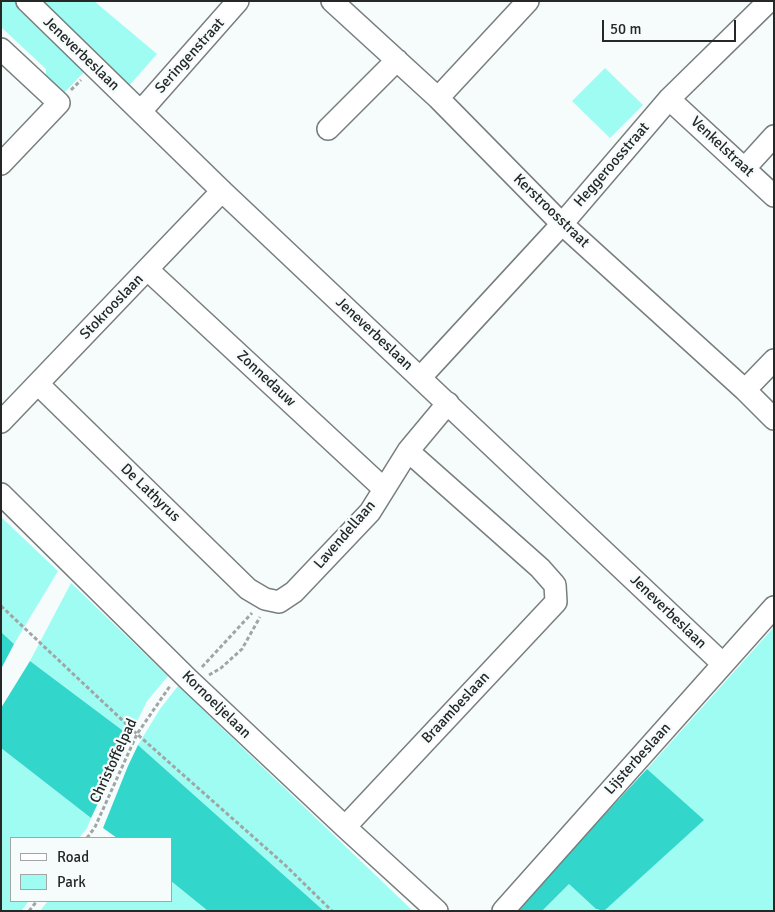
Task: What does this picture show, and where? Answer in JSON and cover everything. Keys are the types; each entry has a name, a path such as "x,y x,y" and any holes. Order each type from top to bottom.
{"street":[{"name":"Jeneverbeslaan","path":"27,1 222,191 723,664"},
{"name":"Seringenstraat","path":"141,111 238,1"},
{"name":"Kerstroosstraat","path":"332,1 438,98 562,224 745,390 774,419"},
{"path":"438,98 528,1"},
{"name":"Heggeroosstraat","path":"420,378 562,224 670,99 769,1"},
{"path":"1,49 59,103 1,164"},
{"path":"328,129 397,60"},
{"name":"Venkelstraat","path":"670,99 774,196"},
{"path":"745,168 774,136"},
{"name":"Stokrooslaan","path":"1,422 222,191"},
{"name":"Zonnedauw","path":"148,270 383,488"},
{"path":"745,390 774,360"},
{"name":"De Lathyrus","path":"38,384 248,589 265,600"},
{"name":"Lavendellaan","path":"265,600 278,602 294,592 370,512 408,450 448,403"},
{"name":"Braambeslaan","path":"344,827 556,602 555,585 540,568 408,450"},
{"name":"Kornoeljelaan","path":"1,494 189,680 344,827 437,911"},
{"name":"Lijsterbeslaan","path":"503,911 774,607"}],"path":[{"path":"59,103 94,66"},
{"path":"189,680 265,600"},
{"path":"189,680 210,675 221,668 242,649 265,609 265,600"},
{"path":"1,606 137,734 285,864 332,911"},
{"name":"Christoffelpad","path":"88,837 96,827 137,734 172,684 189,680"}],"green space":[{"path":"1,1 14,1 86,70 62,95 46,79 46,69 1,27"},
{"path":"36,1 94,1 157,54 128,87"},
{"path":"605,68 643,105 610,138 572,101"},
{"path":"1,517 58,571 14,644 1,632"},
{"path":"71,583 168,676 147,701 130,736 30,661"},
{"path":"774,627 774,911 604,911 703,820 647,769"},
{"path":"178,686 413,911 324,911 138,745 160,709"},
{"path":"1,748 91,818 87,828 80,837 10,837 10,902 28,902 21,911 1,911"},
{"path":"172,882 208,911 40,911 47,902 172,902"},
{"path":"569,884 596,909 598,911 542,911"}],"shaded area":[{"path":"1,632 14,644 1,669"},
{"path":"30,661 130,736 91,818 1,748 1,708"},
{"path":"138,745 324,911 208,911 172,882 172,837 116,837 103,828"},
{"path":"647,769 704,820 604,911 596,909 569,884 542,911 515,911"}]}
